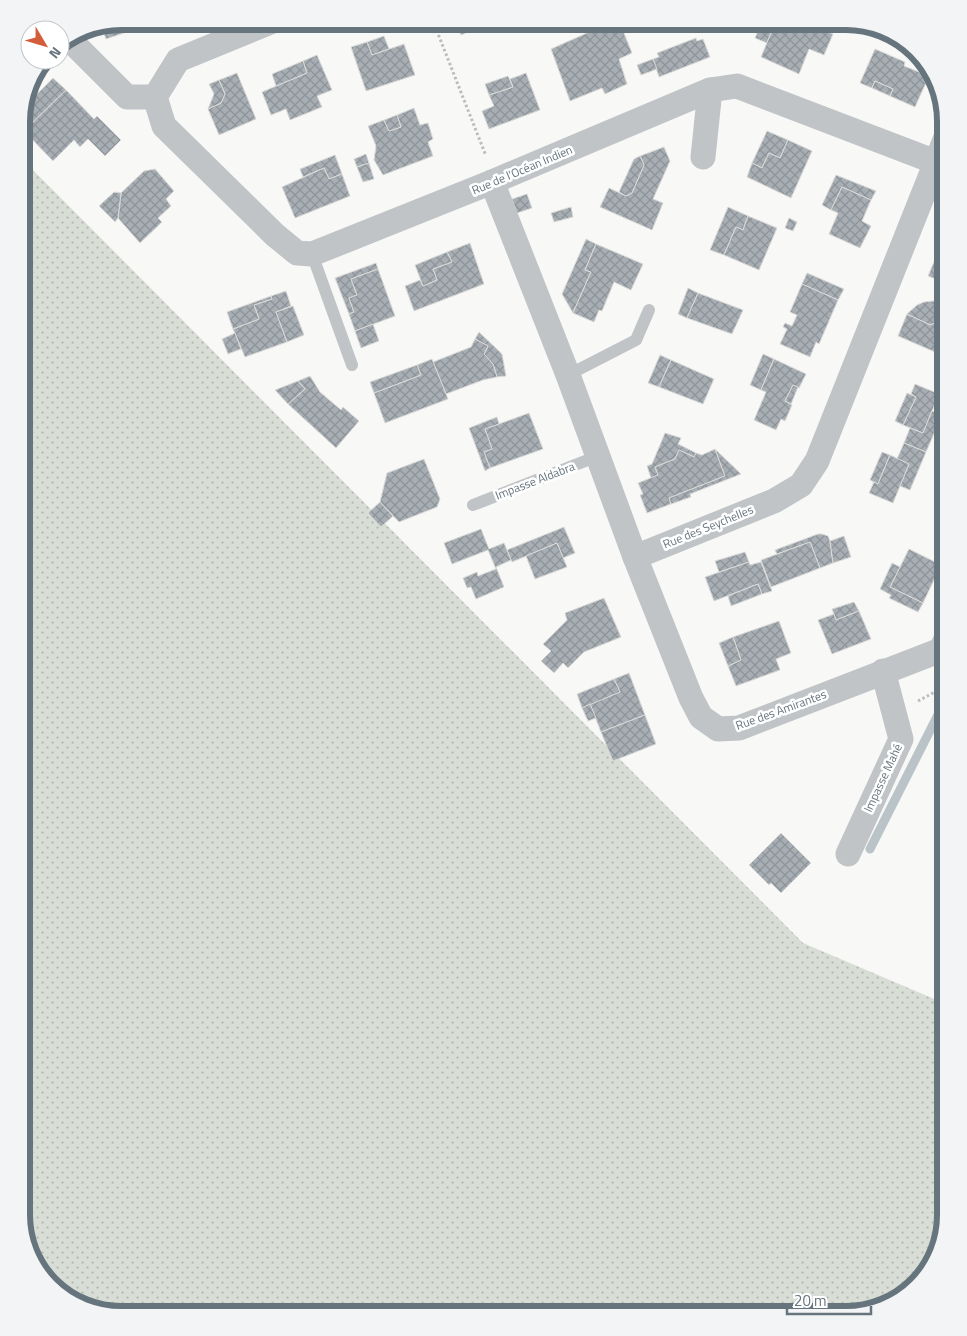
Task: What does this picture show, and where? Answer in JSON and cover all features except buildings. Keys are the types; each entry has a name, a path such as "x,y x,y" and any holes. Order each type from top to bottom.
{"street":[{"path":"251,30 178,60 156,97 164,126 275,235 297,253 312,254"},
{"path":"73,43 127,98 156,97"},
{"name":"Rue de l'Océan Indien","path":"312,254 492,182 710,90 737,86 937,162"},
{"path":"703,157 710,90"},
{"name":"Rue des Seychelles","path":"635,556 774,501 801,485 817,461 937,174"},
{"path":"492,182 568,375 635,556"},
{"name":"Rue des Amirantes","path":"635,556 691,698 701,717 718,729 739,728 883,672 937,647"},
{"name":"Impasse Mahé","path":"848,854 901,739 883,672"}],"lane":[{"path":"312,254 352,365"},
{"path":"568,375 636,340 649,310"},
{"name":"Impasse Aldabra","path":"473,506 598,456"}],"path":[{"path":"437,30 486,157 492,182"}],"shaded area":[{"path":"30,167 803,943 937,1000 937,1215 934,1239 925,1261 918,1271 902,1287 881,1299 870,1303 846,1306 115,1306 92,1301 75,1294 49,1271 42,1261 33,1239 30,1215"}],"waterway":[{"path":"870,849 937,717"}]}
